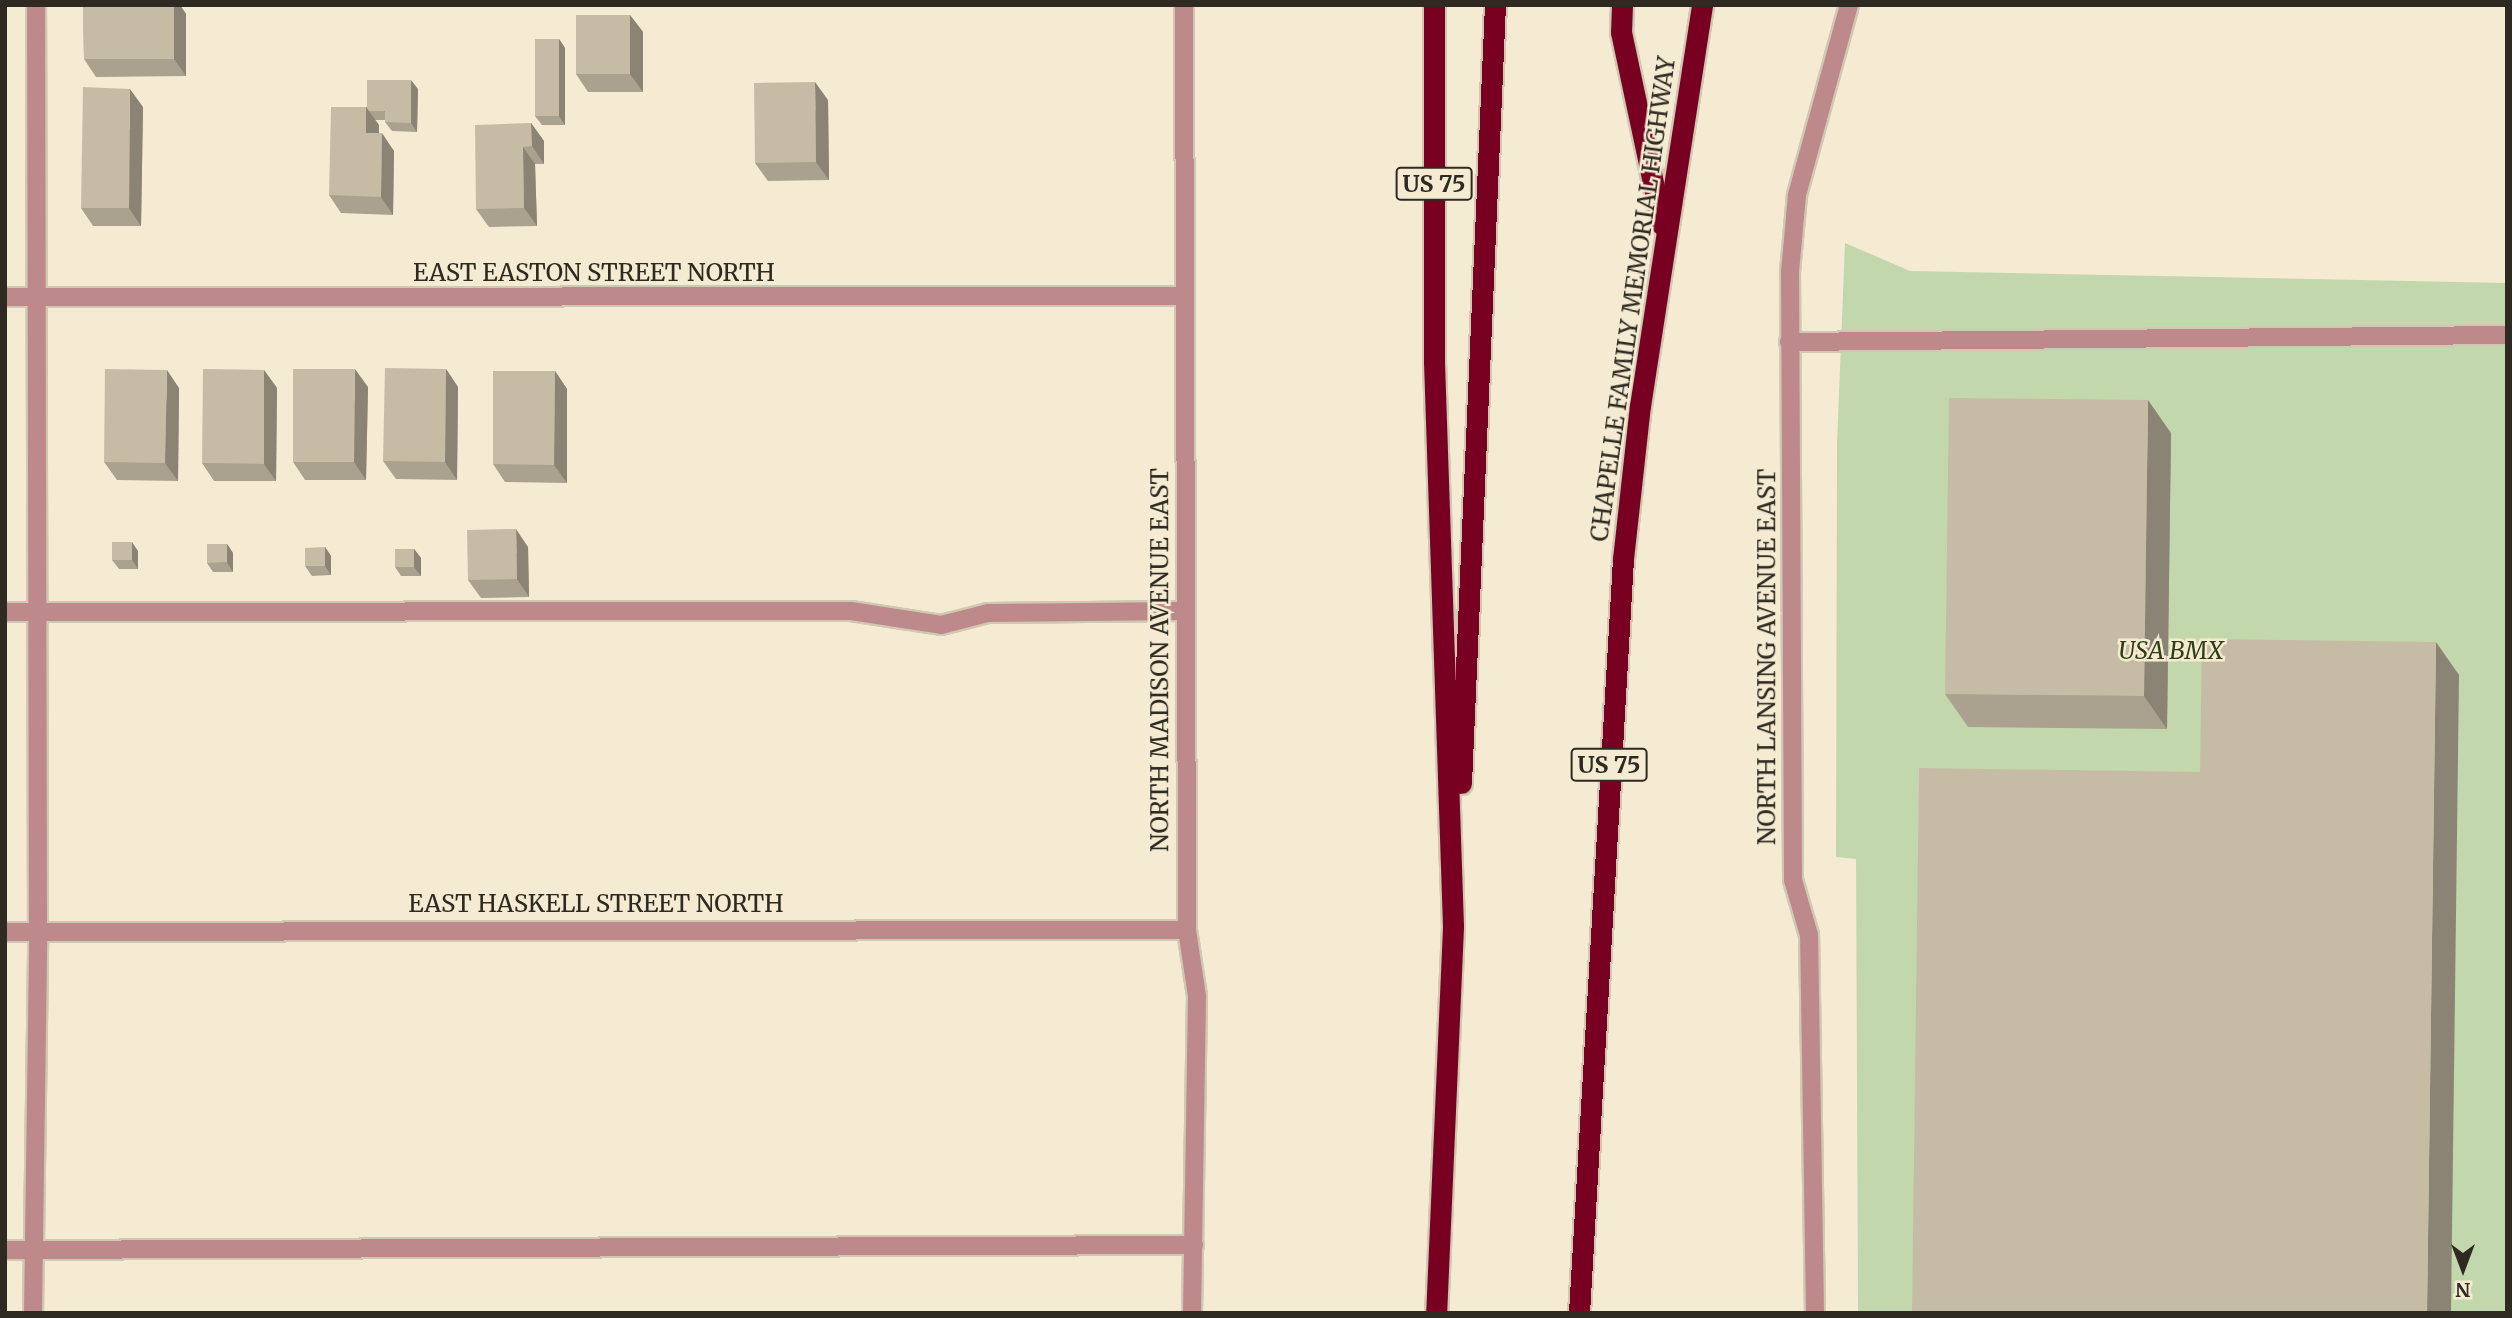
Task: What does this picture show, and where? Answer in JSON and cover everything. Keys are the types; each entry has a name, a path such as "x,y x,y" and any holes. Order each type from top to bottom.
{"highway":[{"name":"US 75","path":"1434,5 1434,362 1453,927 1436,1313"},
{"path":"1453,927 1483,362 1495,5"},
{"path":"1622,5 1621,32 1664,237"},
{"name":"CHAPELLE FAMILY MEMORIAL HIGHWAY","path":"1579,1313 1623,559 1664,237 1702,5"}],"street":[{"path":"33,1313 38,932 36,5"},
{"name":"NORTH MADISON AVENUE EAST","path":"1184,5 1183,611 1187,930 1197,996 1192,1313"},
{"name":"NORTH LANSING AVENUE EAST","path":"1815,1313 1810,934 1793,880 1789,342 1797,195 1849,5"},
{"name":"EAST EASTON STREET NORTH","path":"5,297 1183,296"},
{"path":"1789,342 2507,335"},
{"path":"5,612 851,611 941,625 988,613 1183,611"},
{"name":"EAST HASKELL STREET NORTH","path":"5,932 1187,930"},
{"path":"5,1250 1194,1245"}],"green space":[{"name":"USA BMX","path":"1845,243 1910,271 2507,283 2507,1313 1858,1313 1856,859 1836,857 1837,444"}],"building":[{"path":"83,5 174,5 174,59 84,59"},
{"path":"576,15 630,15 630,74 576,74"},
{"path":"535,39 559,39 559,116 535,116"},
{"path":"367,80 411,80 411,123 385,122 385,111 369,111"},
{"path":"815,82 816,162 755,163 754,83"},
{"path":"83,87 130,89 129,208 81,208"},
{"path":"331,107 366,107 366,133 382,133 381,197 329,195"},
{"path":"531,123 532,146 523,147 524,208 476,209 475,125"},
{"path":"385,368 446,369 445,462 383,461"},
{"path":"105,369 167,370 165,463 104,462"},
{"path":"203,369 264,370 264,464 202,463"},
{"path":"293,369 355,369 354,462 293,462"},
{"path":"493,371 555,371 554,465 493,464"},
{"path":"1949,398 2148,400 2144,696 1945,694"},
{"path":"516,529 517,579 468,580 467,530"},
{"path":"112,542 132,542 132,560 112,560"},
{"path":"207,544 227,544 227,562 207,563"},
{"path":"325,547 325,566 305,566 305,548"},
{"path":"395,549 414,549 414,567 395,567"},
{"path":"2202,639 2436,642 2427,1313 1912,1313 1919,768 2200,772"}]}
